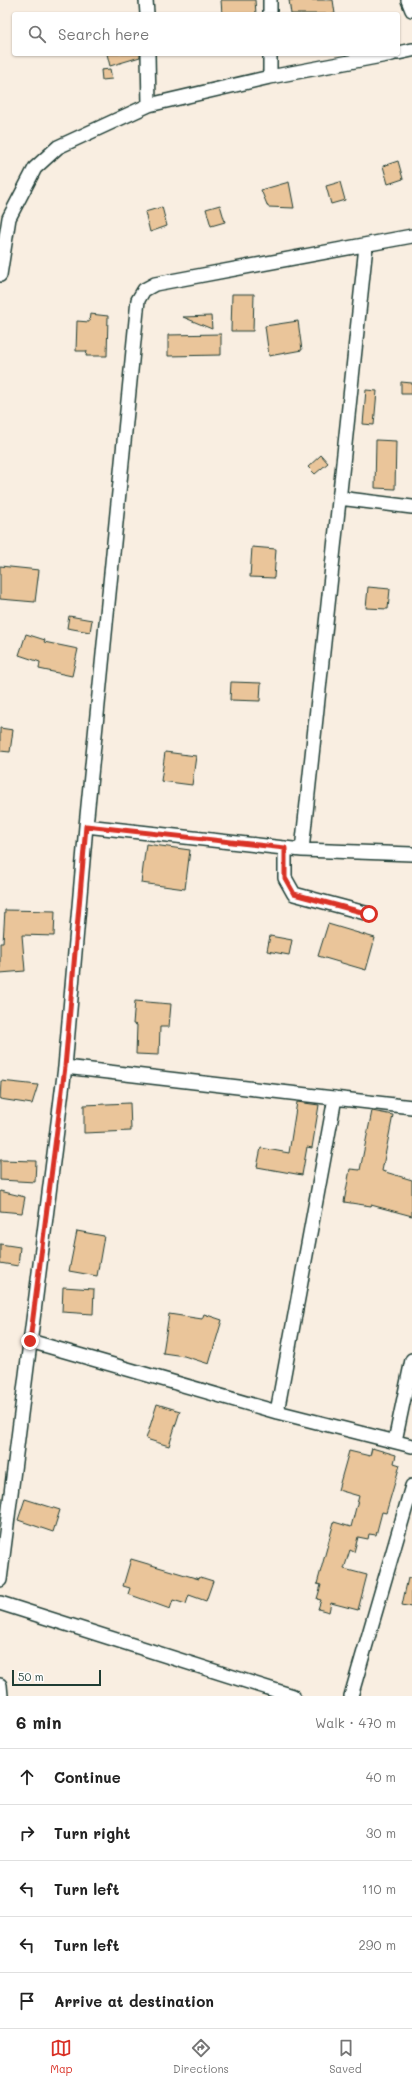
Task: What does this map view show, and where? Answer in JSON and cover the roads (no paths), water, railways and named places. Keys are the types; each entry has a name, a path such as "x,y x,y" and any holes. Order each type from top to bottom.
{"street":[{"path":"146,0 147,12"},
{"path":"270,0 270,12"},
{"path":"408,0 412,10"},
{"path":"400,53 412,50"},
{"path":"148,56 149,105"},
{"path":"270,56 270,77"},
{"path":"0,275 9,218 35,168 58,147 149,105 270,77 381,56"},
{"path":"0,1580 65,1067 86,826 138,300 144,290 155,284 366,246 412,236"},
{"path":"302,850 366,246"},
{"path":"339,498 412,507"},
{"path":"86,826 302,850 412,854"},
{"path":"285,848 285,878 294,894 369,914"},
{"path":"65,1067 412,1107"},
{"path":"277,1412 335,1098"},
{"path":"30,1341 277,1412 412,1446"},
{"path":"395,1441 412,1360"},
{"path":"351,1696 412,1486"},
{"path":"0,1603 293,1696"},
{"path":"0,1685 1,1696"}]}
